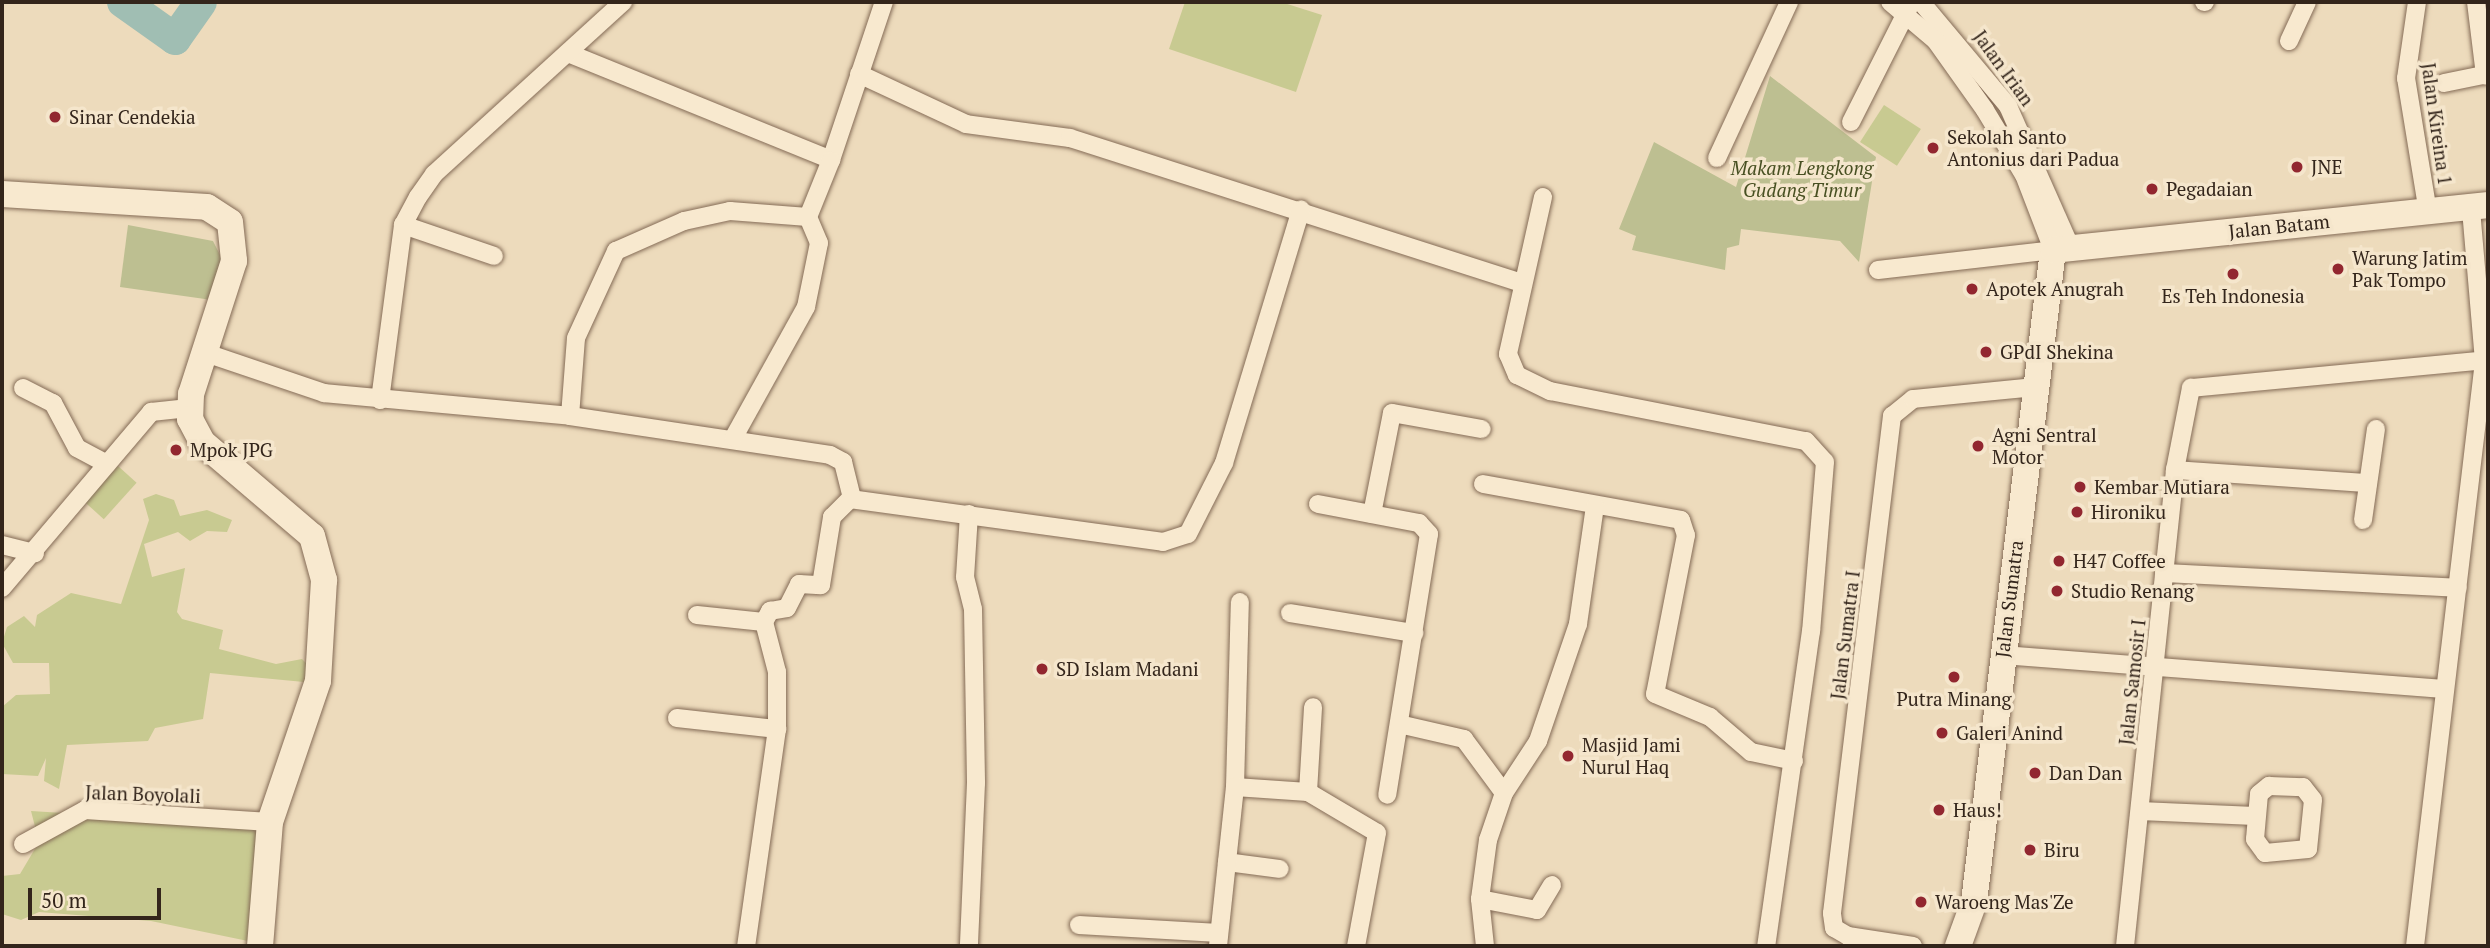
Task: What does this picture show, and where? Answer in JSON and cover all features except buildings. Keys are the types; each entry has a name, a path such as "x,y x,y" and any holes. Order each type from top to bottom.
{"street":[{"path":"380,400 403,226 434,174 623,2"},
{"path":"734,437 806,307 819,243 808,217 831,159 884,2"},
{"path":"1717,158 1788,2"},
{"name":"Jalan Irian","path":"1921,2 1942,35 2023,131 2061,248"},
{"path":"2289,41 2307,2"},
{"name":"Jalan Kireina 1","path":"2417,2 2406,78 2428,212"},
{"path":"2444,83 2487,75 2476,2"},
{"name":"Jalan Irian","path":"1851,122 1902,5 1942,35"},
{"path":"568,53 831,159"},
{"path":"859,75 966,124 1070,138 1301,209 1521,284"},
{"path":"2,194 220,212 234,238 234,261 189,408 203,443 320,550 324,642 318,681 270,822 260,946"},
{"path":"1543,198 1521,284 1508,354 1511,369 1532,385 1806,441 1825,462 1794,761 1766,946"},
{"path":"2414,946 2486,360 2480,207"},
{"name":"Jalan Batam","path":"2061,248 2480,207"},
{"path":"746,946 777,729 776,672 764,622 770,611 787,608 799,584 821,585 832,517 852,499 1163,542 1188,534 1224,463 1301,209"},
{"path":"570,416 576,338 616,251 684,221 730,211 808,217"},
{"path":"403,226 495,256"},
{"path":"1878,270 2061,248"},
{"name":"Jalan Sumatra","path":"1958,946 1973,902 2036,387 2061,248"},
{"path":"206,353 324,393 570,416 734,437 838,457 852,499"},
{"name":"Jalan Samosir I","path":"2125,946 2175,470 2186,397 2200,382 2486,360"},
{"name":"Jalan Sumatra I","path":"1913,946 1848,936 1834,928 1832,913 1892,416 1913,399 2036,387"},
{"path":"23,388 53,403 78,448 107,464"},
{"path":"2,588 35,553 151,412 189,408"},
{"path":"1372,514 1392,413 1482,429"},
{"path":"2363,520 2376,429"},
{"path":"2175,470 2368,483"},
{"path":"1483,484 1595,506 1669,514 1686,526 1655,694 1710,717 1751,752 1794,761"},
{"path":"1318,504 1419,523 1429,534 1387,795"},
{"path":"1485,946 1480,899 1488,840 1504,793 1538,741 1578,624 1595,506"},
{"path":"969,514 965,577 974,632 976,783 969,946"},
{"path":"2,545 35,553"},
{"path":"2164,573 2458,588"},
{"path":"1079,925 1219,939 1235,788 1240,602"},
{"path":"1290,612 1414,633"},
{"path":"697,615 764,622"},
{"path":"2002,655 2154,670 2445,689"},
{"path":"1308,792 1312,707"},
{"path":"677,718 777,729"},
{"path":"1399,724 1464,739 1504,793"},
{"path":"2304,786 2313,800 2308,849 2266,853 2255,839 2255,816 2263,788 2304,786"},
{"path":"1235,788 1308,792 1377,833 1356,946"},
{"name":"Jalan Boyolali","path":"23,844 85,810 270,822"},
{"path":"2140,811 2255,816"},
{"path":"1227,862 1280,869"},
{"path":"1480,899 1537,910 1552,886"}],"green space":[{"path":"1185,2 1281,2 1322,15 1296,92 1169,49"},
{"name":"Makam Lengkong Gudang Timur","path":"1770,76 1876,157 1859,262 1840,241 1741,229 1739,245 1727,248 1725,270 1632,250 1636,236 1619,229 1654,142 1736,187"},
{"path":"1884,105 1921,129 1897,166 1860,142"},
{"path":"128,225 213,241 223,261 219,301 120,287"},
{"path":"118,466 137,483 104,519 85,502"},
{"path":"156,494 174,500 180,516 207,510 232,520 227,532 207,531 190,541 178,532 144,544 152,577 185,568 177,612 182,619 223,630 219,649 276,664 302,659 308,665 304,682 210,673 203,719 155,728 148,741 67,745 59,789 44,781 46,758 38,776 2,774 2,707 16,695 50,694 49,663 13,663 2,643 7,627 24,616 35,627 37,615 71,593 121,604 149,520 143,499"},
{"path":"31,811 257,825 248,941 151,921 39,912 21,920 2,914 2,876 20,874 39,842"}],"waterway":[{"path":"123,2 175,39 201,2"}],"place":[{"name":"Sinar Cendekia","path":"55,117"},
{"name":"Sekolah Santo Antonius dari Padua","path":"1933,148"},
{"name":"JNE","path":"2297,167"},
{"name":"Pegadaian","path":"2152,189"},
{"name":"Warung Jatim Pak Tompo","path":"2338,269"},
{"name":"Es Teh Indonesia","path":"2233,274"},
{"name":"Apotek Anugrah","path":"1972,289"},
{"name":"GPdI Shekina","path":"1986,352"},
{"name":"Agni Sentral Motor","path":"1978,446"},
{"name":"Mpok JPG","path":"176,450"},
{"name":"Kembar Mutiara","path":"2080,487"},
{"name":"Hironiku","path":"2077,512"},
{"name":"H47 Coffee","path":"2059,561"},
{"name":"Studio Renang","path":"2057,591"},
{"name":"SD Islam Madani","path":"1042,669"},
{"name":"Putra Minang","path":"1954,677"},
{"name":"Galeri Anind","path":"1942,733"},
{"name":"Masjid Jami Nurul Haq","path":"1568,756"},
{"name":"Dan Dan","path":"2035,773"},
{"name":"Haus!","path":"1939,810"},
{"name":"Biru","path":"2030,850"},
{"name":"Waroeng Mas'Ze","path":"1921,902"}]}
